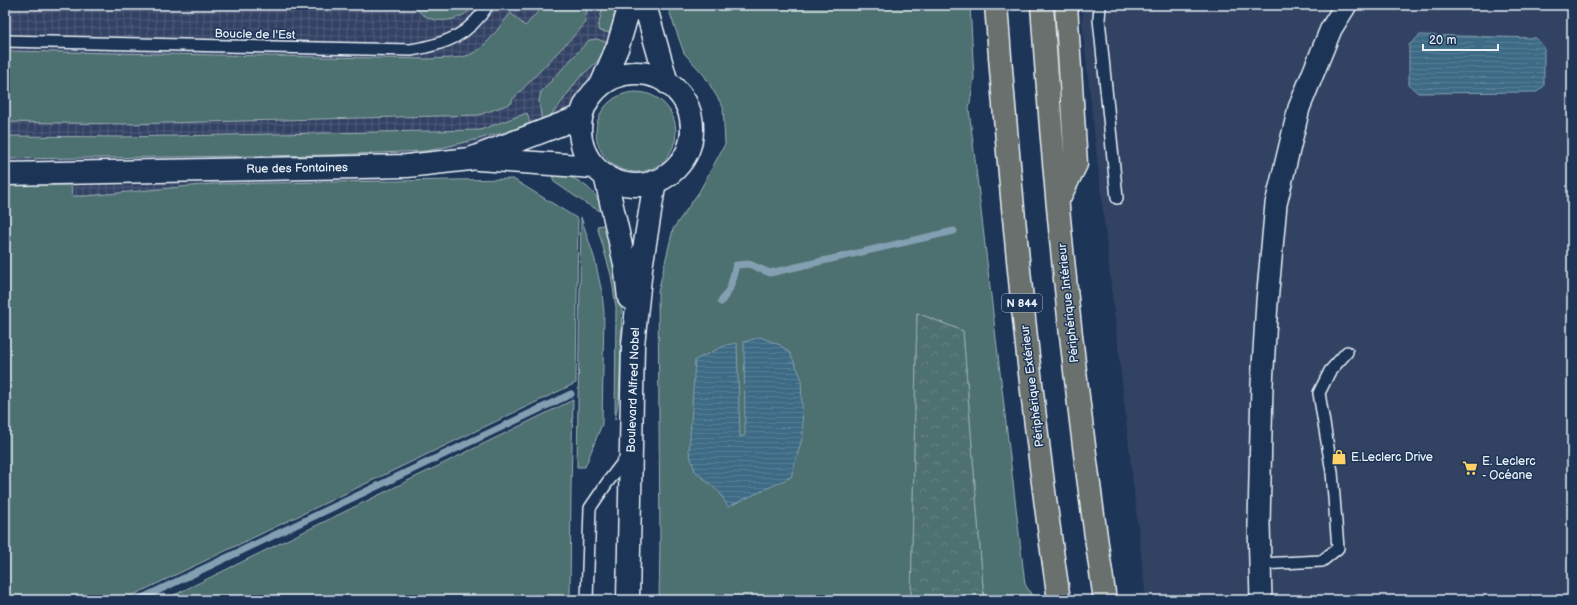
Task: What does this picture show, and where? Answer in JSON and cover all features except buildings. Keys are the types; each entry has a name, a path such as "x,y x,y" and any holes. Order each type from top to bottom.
{"highway":[{"name":"Périphérique Extérieur","path":"996,5 1015,233 1034,408 1059,600"},
{"name":"Périphérique Intérieur","path":"1042,5 1058,202 1082,430 1105,600"},
{"path":"1058,202 1076,164 1066,5"}],"main road":[{"path":"602,83 620,74 639,72 660,77 676,88 687,105 692,128 689,147 680,165 664,178 645,185 625,185 610,179 600,171 584,150 580,117 587,99 602,83 618,46 630,5"},
{"path":"645,5 667,83"},
{"name":"Rue des Fontaines","path":"5,174 407,166 470,159 580,117"},
{"path":"470,159 600,171"},
{"path":"600,171 628,278 633,345"},
{"name":"Boulevard Alfred Nobel","path":"628,600 633,345 641,268 655,181"}],"street":[{"path":"1261,600 1259,564 1262,384 1267,302 1276,204 1299,108 1331,29 1346,5"}],"lane":[{"name":"Boucle de l'Est","path":"5,42 411,50 435,46 453,39 470,27 488,5"},
{"path":"1100,5 1098,19 1117,198"},
{"path":"1259,564 1322,561 1338,548 1332,472 1319,393 1330,371 1346,352"},
{"path":"587,600 590,508 606,483 631,452"}],"shaded area":[{"path":"5,5 630,5 602,83 580,117 470,159 5,274"},
{"path":"1084,5 1572,5 1572,600 1146,600 1082,22"},
{"path":"1420,35 1536,38 1544,47 1544,86 1537,92 1418,93 1409,85 1409,45"},
{"path":"760,337 780,345 790,353 801,377 803,435 791,477 728,507 720,493 695,471 689,452 695,360 726,345 737,343 740,437 745,435 744,342"}],"green space":[{"path":"415,5 475,5 462,16 453,19 435,20 420,12"},
{"path":"544,5 588,5 584,25 512,100 512,103 479,115 125,124 5,122 5,51 428,59 457,58 473,53 485,44 511,13 525,26"},
{"path":"603,5 616,5 611,33 600,31 598,28"},
{"path":"667,5 970,5 974,78 969,109 1025,584 1031,594 1032,600 984,600 963,331 917,313 911,600 659,600 658,292 673,229 699,192 725,144 723,107 704,75 684,53"},
{"path":"597,39 608,43 601,58 579,78 558,107 542,122 539,101 541,92 589,40"},
{"path":"628,92 644,92 665,103 676,124 676,140 665,161 644,172 628,172 614,166 607,161 602,154 596,140 596,124 602,110 607,103 614,98"},
{"path":"527,113 531,126 425,151 330,155 5,159 5,136 121,137 480,130"},
{"path":"551,171 584,184 596,196 604,213 585,203 554,182"},
{"path":"513,179 578,219 576,383 123,600 5,600 5,185 71,185 72,196 86,196 212,184"},
{"path":"581,217 595,260 602,293 604,312 602,424 585,467 577,467"},
{"path":"608,224 622,305 619,397 615,420 616,307 611,275 597,226"},
{"path":"917,313 963,331 984,600 911,600"},
{"path":"573,400 570,600 164,600"}],"waterway":[{"path":"721,302 730,288 736,265 749,264 770,273 954,231"},
{"path":"138,600 571,394"}],"place":[{"name":"E.Leclerc Drive","path":"1339,457"},
{"name":"E. Leclerc - Océane","path":"1470,468"}]}
